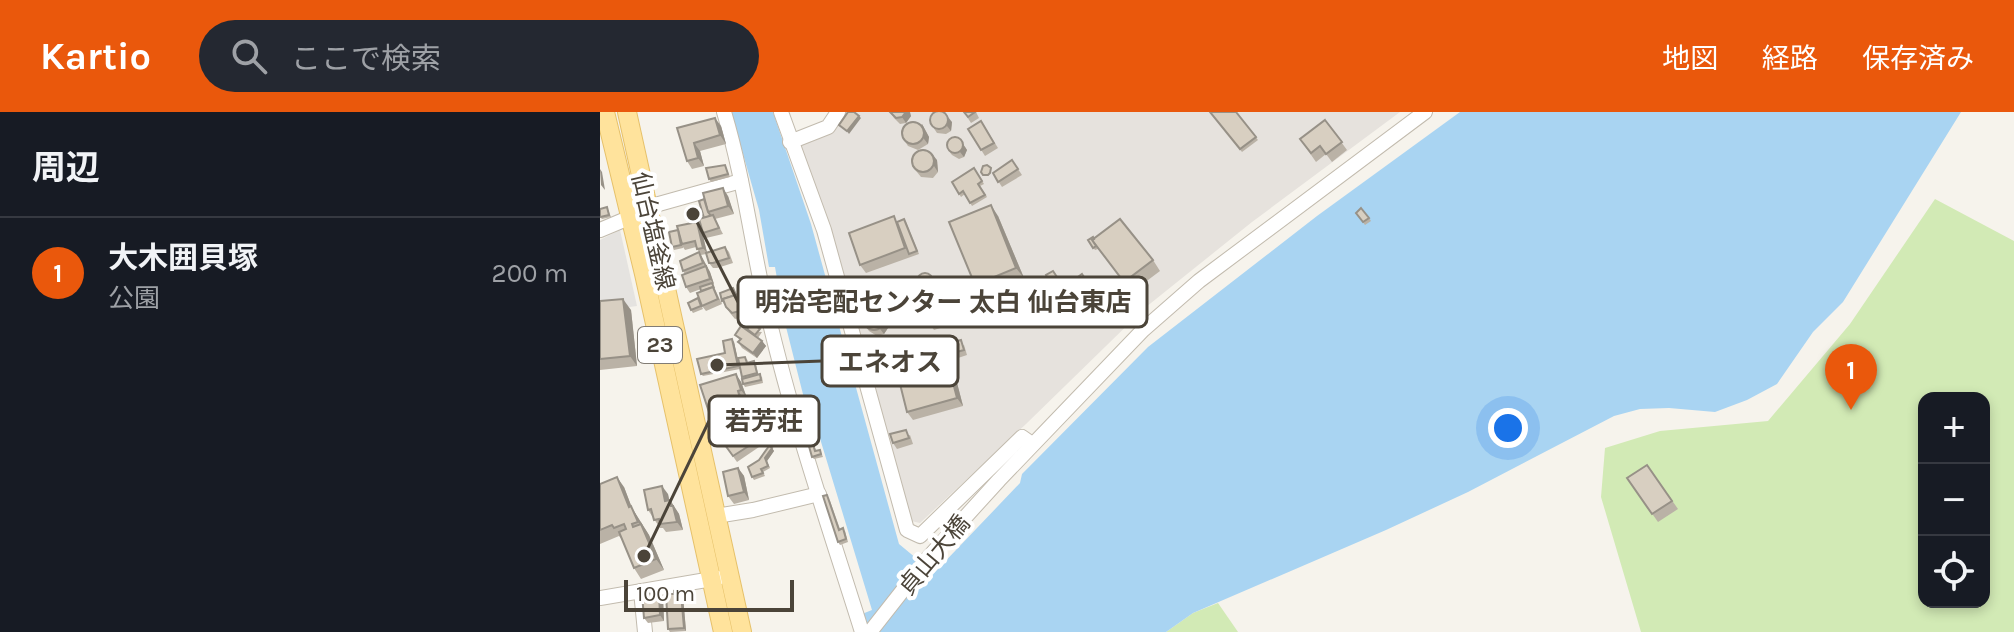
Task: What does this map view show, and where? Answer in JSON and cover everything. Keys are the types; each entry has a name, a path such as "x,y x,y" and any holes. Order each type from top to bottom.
{"main road":[{"name":"仙台塩釜線","path":"605,112 604,131 631,217 723,632"},
{"name":"仙台塩釜線","path":"627,112 742,632"}],"street":[{"path":"724,112 767,314 791,403 862,632"},
{"path":"781,112 824,230 907,530 920,536 1022,437 1032,444"},
{"path":"790,142 828,127 838,112"},
{"name":"貞山大橋","path":"870,632 929,557 1032,444 1143,330 1199,281 1425,112"},
{"path":"600,230 648,207 741,181"},
{"path":"716,516 819,494"},
{"path":"600,598 731,575"},
{"path":"641,591 645,632"}],"shaded area":[{"path":"845,112 1400,112 1252,222 1146,307 920,523 911,521 831,229 798,147"},
{"path":"620,230 637,306 600,311 600,240"}],"green space":[{"path":"1935,199 2014,241 2014,632 1641,632 1601,497 1605,448 1660,431 1768,421 1850,324"},
{"path":"1218,603 1238,632 1166,632 1193,613"}],"water":[{"path":"731,112 773,112 811,224 899,544 934,573 1020,483 1022,474 1148,347 1317,216 1460,112 1961,112 1843,302 1813,332 1777,384 1747,400 1715,412 1640,409 1614,416 1468,492 1193,613 1166,632 868,632 862,614 872,610 815,422 810,422 784,319 775,267 769,267 759,210"}],"building":[{"path":"939,111 948,120 939,129 930,120"},
{"path":"848,112 859,116 847,131 839,125"},
{"path":"890,112 906,112 896,118"},
{"path":"1210,112 1236,112 1256,137 1240,149"},
{"path":"715,118 720,135 694,143 698,158 687,161 677,128"},
{"path":"1325,120 1342,142 1326,154 1320,146 1311,153 1300,139"},
{"path":"981,121 994,143 981,150 968,129"},
{"path":"913,122 921,125 924,133 921,141 913,144 905,141 902,133 905,125"},
{"path":"955,137 963,145 955,153 947,145"},
{"path":"919,150 927,150 934,161 927,172 919,172 912,165 912,157"},
{"path":"1012,160 1018,169 998,182 993,173"},
{"path":"725,165 728,174 709,179 706,168"},
{"path":"983,166 991,168 990,173 983,175"},
{"path":"974,168 982,181 978,184 985,195 970,203 963,191 959,194 952,182"},
{"path":"723,188 728,206 708,212 703,193"},
{"path":"704,199 711,216 704,218 699,201"},
{"path":"991,205 1016,268 975,285 949,222"},
{"path":"607,207 609,215 600,217 600,209"},
{"path":"1361,208 1369,218 1363,222 1356,213"},
{"path":"713,215 719,228 703,233 699,219"},
{"path":"894,216 905,248 860,265 849,233"},
{"path":"904,219 917,251 909,254 897,222"},
{"path":"1120,219 1153,260 1124,282 1092,240"},
{"path":"697,222 703,248 697,249 695,241 682,244 677,226"},
{"path":"678,230 681,245 672,247 669,232"},
{"path":"725,247 729,258 709,263 706,253"},
{"path":"699,252 703,263 683,271 680,261"},
{"path":"706,266 710,279 686,287 682,275"},
{"path":"1053,271 1057,277 1049,281 1046,275"},
{"path":"925,273 931,275 931,287 925,289 919,287 917,281 919,275"},
{"path":"1082,274 1098,298 1086,307 1070,283"},
{"path":"712,283 714,288 701,291 700,287"},
{"path":"713,287 718,299 702,306 697,293"},
{"path":"733,288 736,295 722,301 720,293"},
{"path":"751,290 756,307 732,313 726,307 723,299"},
{"path":"698,298 701,306 691,310 688,303"},
{"path":"623,299 630,356 600,359 600,301"},
{"path":"874,310 881,313 884,320 881,327 874,330 867,327 864,320 867,313"},
{"path":"752,323 760,329 755,335 747,329"},
{"path":"741,326 762,341 753,353 738,342 741,339 735,335"},
{"path":"732,339 738,366 701,374 697,359 725,353 723,341"},
{"path":"961,340 964,350 942,356 939,346"},
{"path":"745,357 747,363 754,361 757,373 742,377 738,358"},
{"path":"950,371 957,398 907,412 900,384"},
{"path":"736,374 742,405 710,415 700,385"},
{"path":"760,374 761,380 743,384 742,379"},
{"path":"807,424 815,451 820,450 821,454 812,457 803,425"},
{"path":"746,429 755,442 733,456 725,445"},
{"path":"906,430 909,438 893,443 890,434"},
{"path":"769,446 772,448 765,458 768,466 761,469 763,473 752,477 748,467 759,460"},
{"path":"1647,465 1672,501 1652,514 1627,478"},
{"path":"738,468 744,492 728,496 723,472"},
{"path":"617,477 638,522 632,524 633,527 641,524 656,559 634,568 619,532 626,529 624,524 600,530 600,484"},
{"path":"662,486 665,501 670,500 677,522 660,524 659,519 654,520 651,509 648,510 644,490"},
{"path":"827,495 839,530 843,528 846,539 838,542 823,496"},
{"path":"674,591 681,593 684,628 668,629 666,594 674,594"},
{"path":"659,593 660,615 644,618 642,594"}],"place":[{"name":"明治宅配センター 太白 仙台東店","path":"693,214"},
{"name":"エネオス","path":"717,365"},
{"name":"大木囲貝塚","path":"1851,410"},
{"name":"若芳荘","path":"644,556"}]}
